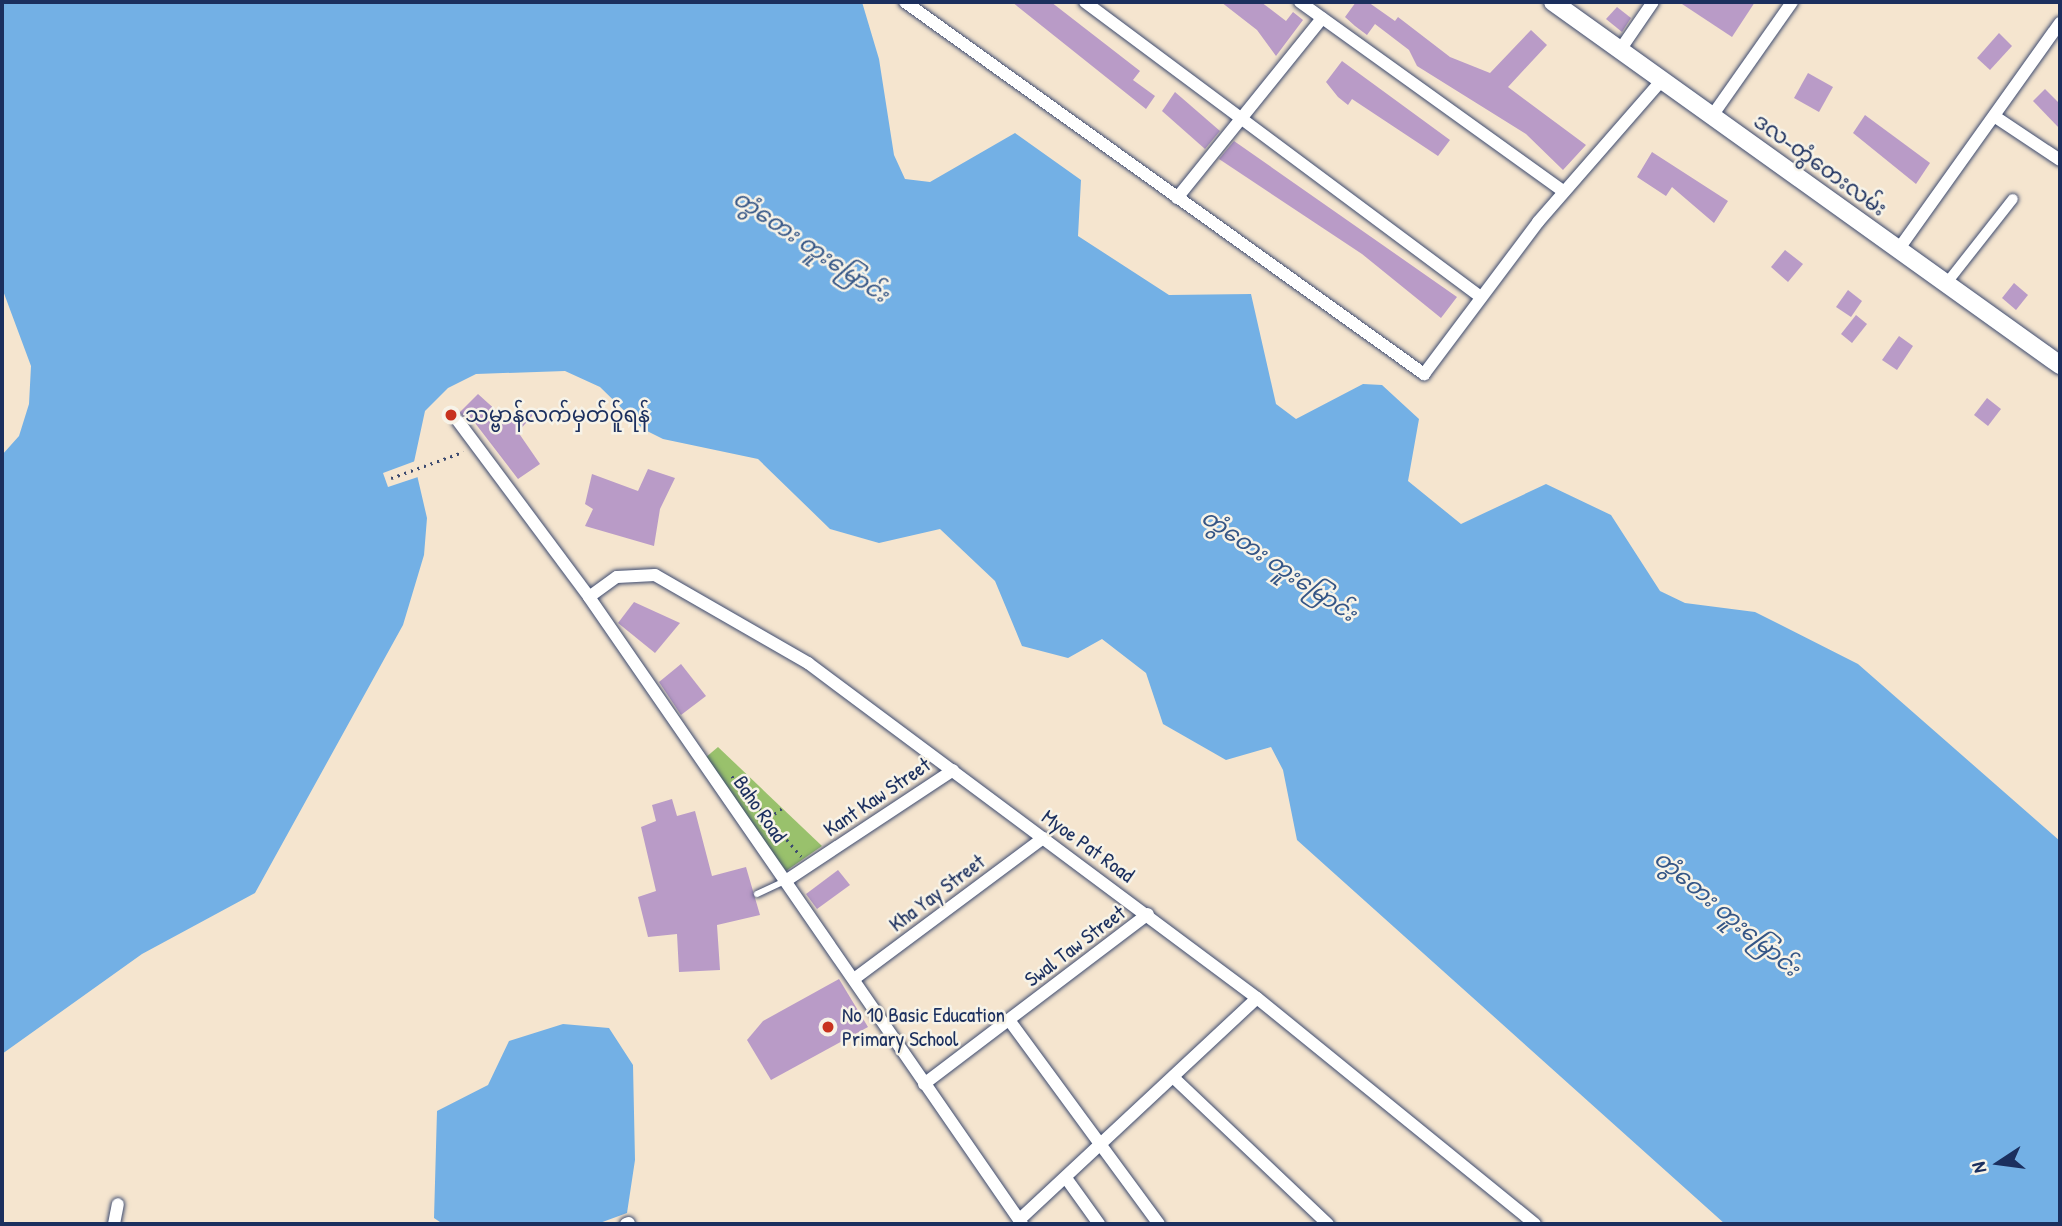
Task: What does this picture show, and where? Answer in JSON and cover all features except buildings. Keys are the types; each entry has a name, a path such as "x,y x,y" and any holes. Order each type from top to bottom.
{"main road":[{"name":"ဒလ-တွံတေးလမ်း","path":"1553,2 2060,365"}],"street":[{"path":"905,2 1424,374 1563,191 1662,80"},
{"path":"1085,2 1481,297"},
{"path":"1300,2 1563,191"},
{"path":"1620,50 1653,2"},
{"path":"1712,116 1792,2"},
{"path":"1177,198 1322,18"},
{"path":"1898,250 2060,23"},
{"path":"1994,116 2060,160"},
{"path":"1946,284 2013,199"},
{"name":"Baho Road","path":"458,421 589,597 1021,1222"},
{"name":"Myoe Pat Road","path":"589,597 617,577 655,575 808,663 1148,914 1257,998 1535,1224"},
{"name":"Kant Kaw Street","path":"787,880 953,770"},
{"name":"Kha Yay Street","path":"853,979 1043,838"},
{"name":"Swal Taw Street","path":"924,1084 1148,914"},
{"path":"1021,1222 1098,1147 1175,1079 1257,998"},
{"path":"1009,1020 1098,1147 1159,1224"},
{"path":"1175,1079 1328,1224"},
{"path":"1066,1178 1099,1224"},
{"path":"114,1224 118,1204"}],"lane":[{"path":"757,894 787,880"}],"path":[{"path":"391,478 458,454"},
{"path":"728,772 803,859"},
{"path":"755,828 782,808"}],"green space":[{"path":"718,747 822,846 786,871 705,758"}],"water":[{"name":"တွံတေး တူးမြောင်း","path":"2,2 862,2 879,59 894,155 905,179 930,182 1015,133 1081,180 1078,236 1169,295 1251,294 1276,404 1296,419 1363,384 1382,385 1419,419 1408,481 1461,524 1546,484 1611,515 1660,591 1685,603 1755,612 1858,664 2060,841 2060,1224 1725,1224 1297,840 1283,770 1271,747 1226,760 1163,724 1146,673 1102,639 1068,658 1022,646 995,581 940,529 879,543 830,529 758,459 663,439 643,429 600,387 565,371 476,374 448,388 425,411 414,462 427,518 424,555 403,625 255,893 142,954 2,1054 2,455 19,436 29,404 31,366 2,288"},
{"path":"563,1024 609,1028 633,1065 635,1160 627,1213 597,1224 443,1224 434,1218 437,1111 488,1085 509,1041"}],"pier":[{"path":"418,460 421,476 388,487 383,473"}],"place":[{"name":"သမ္ဗာန်လက်မှတ်ဝ်ူရန်","path":"451,415"},
{"name":"No 10 Basic Education Primary School","path":"828,1027"}]}
